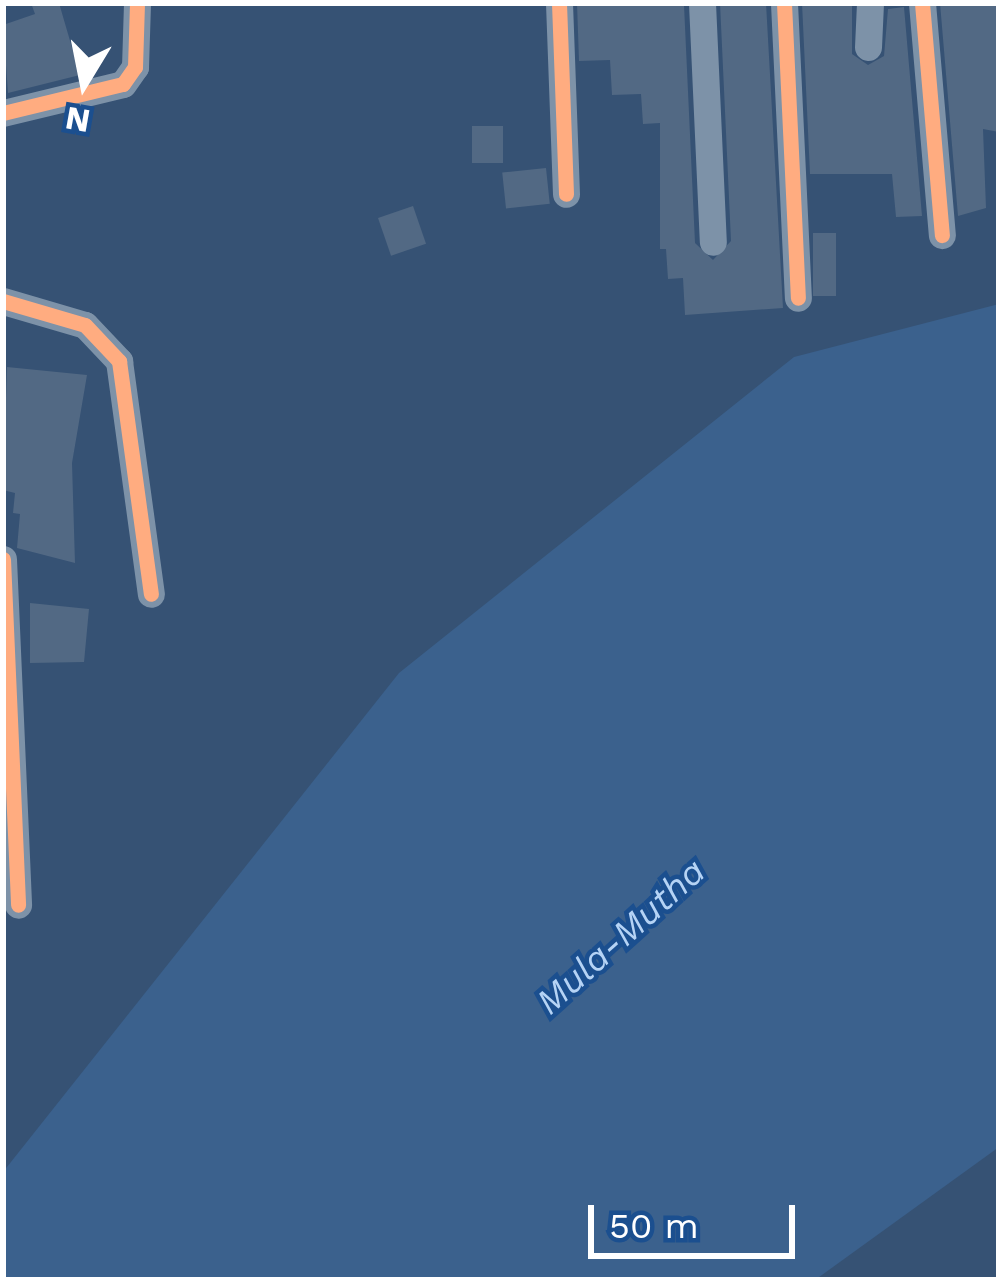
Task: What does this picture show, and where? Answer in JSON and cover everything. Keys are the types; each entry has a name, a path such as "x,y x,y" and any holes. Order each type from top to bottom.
{"street":[{"path":"3,113 123,84 135,67 137,3"},
{"path":"559,3 566,194"},
{"path":"702,3 713,242"},
{"path":"784,3 798,298"},
{"path":"868,46 870,3"},
{"path":"922,3 942,235"},
{"path":"3,301 85,325 119,361 151,594"},
{"path":"3,559 11,850 18,905"}],"water":[{"name":"Mula-Mutha","path":"999,304 999,1147 815,1280 3,1280 3,1172 399,673 794,357"}],"building":[{"path":"31,3 59,3 80,75 8,93 3,25 35,14"},
{"path":"577,3 684,5 695,243 713,260 731,241 720,3 766,3 783,308 685,315 683,278 668,279 666,249 660,249 660,123 643,124 641,94 612,95 610,60 579,61"},
{"path":"802,3 852,3 852,54 868,65 884,56 888,9 904,7 922,216 896,217 892,174 810,174"},
{"path":"940,3 999,3 999,132 983,129 986,208 958,216"},
{"path":"472,126 503,126 503,163 472,163"},
{"path":"546,168 550,204 506,208 502,173"},
{"path":"413,206 426,244 391,256 378,218"},
{"path":"813,233 836,233 836,296 813,296"},
{"path":"7,367 87,375 72,463 75,563 17,548 20,514 13,513 15,493 3,490"},
{"path":"30,603 89,609 84,662 30,663"}],"cycle path":[{"path":"3,113 123,84 135,67 137,3"},
{"path":"559,3 566,194"},
{"path":"784,3 798,298"},
{"path":"922,3 942,235"},
{"path":"3,301 85,325 119,361 151,594"},
{"path":"3,559 18,905"}]}
